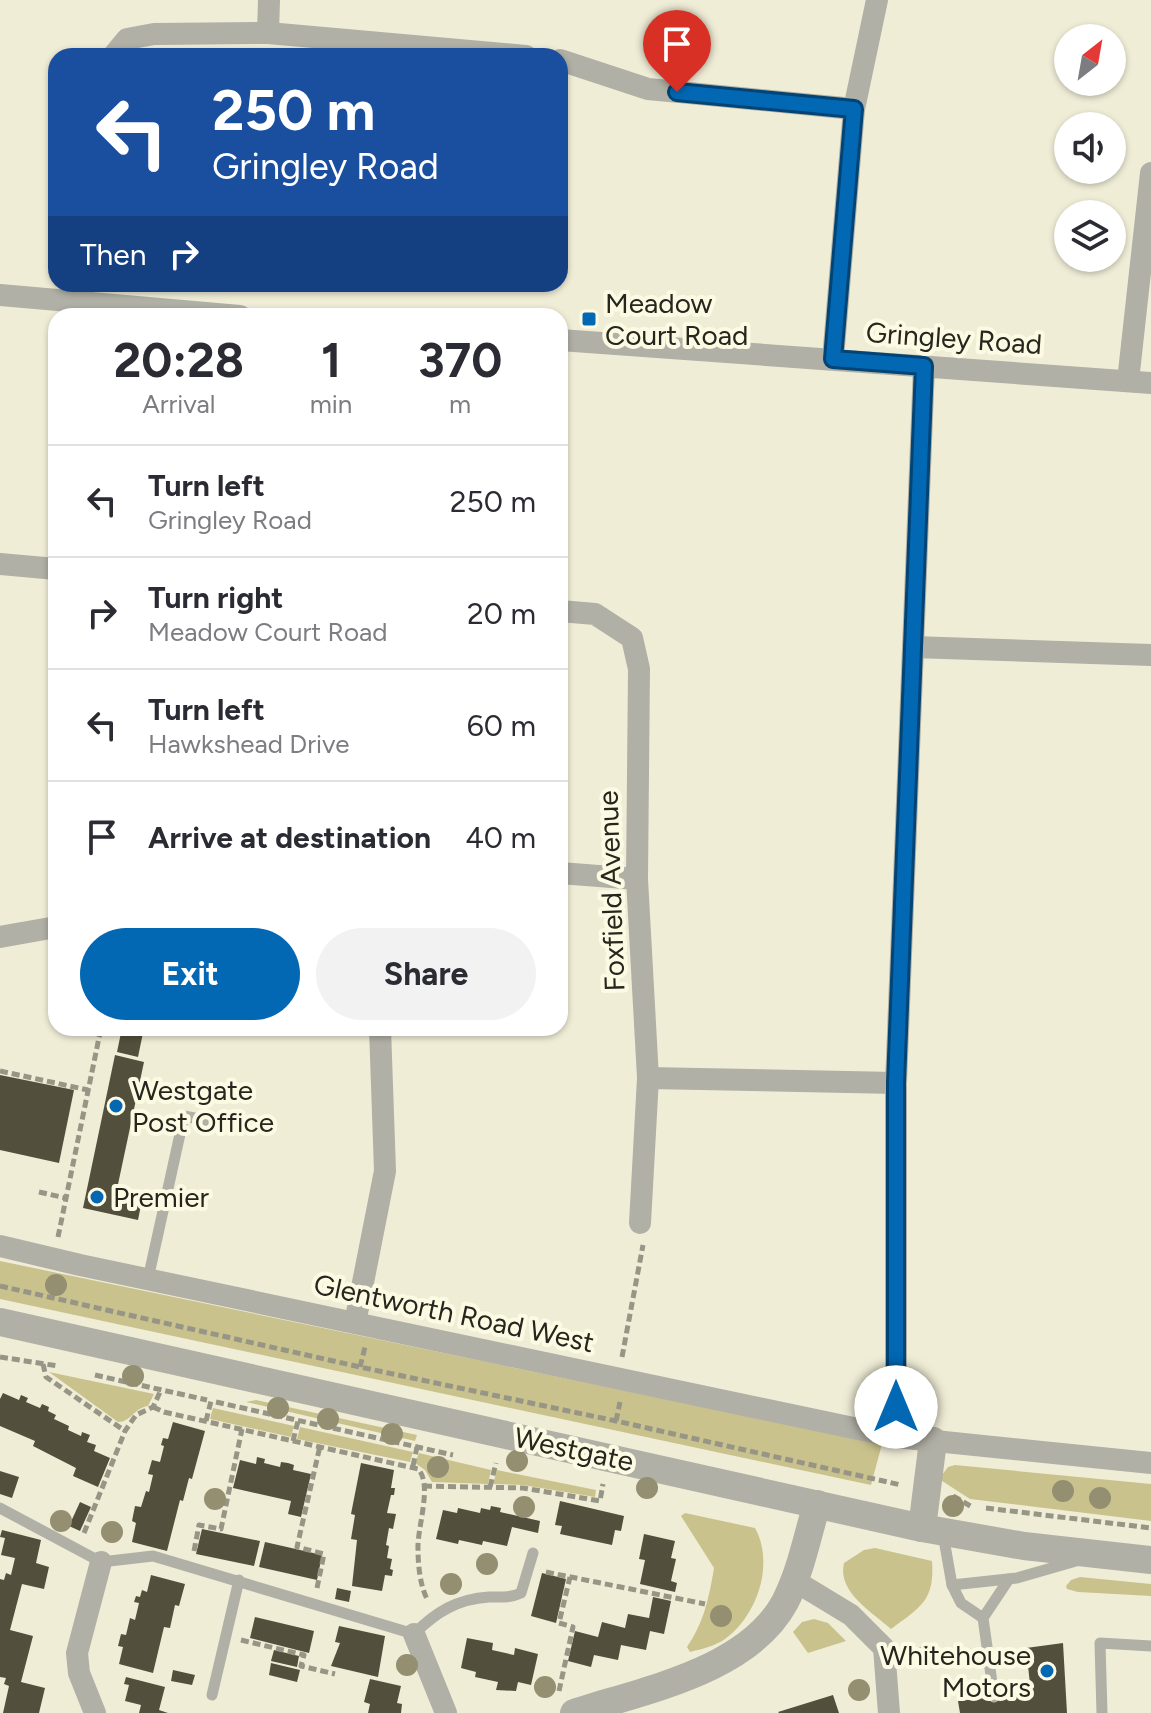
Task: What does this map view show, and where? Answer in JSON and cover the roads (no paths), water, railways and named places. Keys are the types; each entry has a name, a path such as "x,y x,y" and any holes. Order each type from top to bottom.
{"street":[{"path":"268,33 269,0"},
{"path":"833,359 854,109 877,0"},
{"path":"120,48 127,39 154,34 268,33 436,48"},
{"path":"568,63 648,89 854,109"},
{"path":"1128,381 1151,173"},
{"path":"0,295 94,294 187,308"},
{"name":"Gringley Road","path":"568,341 1151,383"},
{"path":"896,1437 896,1083 924,366"},
{"path":"0,564 48,568"},
{"name":"Foxfield Avenue","path":"568,612 595,614 632,638 639,669 637,879 648,1078 640,1223"},
{"path":"913,647 1151,655"},
{"path":"568,874 637,879"},
{"path":"0,937 48,928"},
{"path":"355,1323 385,1171 380,1036"},
{"path":"648,1078 896,1083"},
{"name":"Glentworth Road West","path":"0,1246 896,1437 1151,1463"},
{"name":"Westgate","path":"0,1322 932,1529 1024,1546 1151,1560"},
{"path":"932,1529 928,1488 933,1441"},
{"path":"566,1706 694,1673 746,1648 775,1619 795,1581 817,1504"},
{"path":"94,1713 79,1673 77,1653 101,1562"},
{"path":"795,1581 851,1615 884,1648 889,1713"},
{"path":"414,1634 446,1713"}],"lane":[{"path":"148,1279 184,1116 230,1125"},
{"path":"0,1508 101,1562 153,1556 414,1634 433,1614 461,1602 486,1597 512,1598 521,1593 533,1553"},
{"path":"932,1529 961,1603 983,1618"},
{"path":"952,1585 1009,1579 1100,1555"},
{"path":"994,1697 983,1618 1009,1579"},
{"path":"212,1695 239,1580"},
{"path":"1102,1713 1100,1643 1151,1646"}],"place":[{"name":"Meadow Court Road","path":"589,319"},
{"name":"Westgate Post Office","path":"116,1106"},
{"name":"Premier","path":"97,1197"},
{"name":"Whitehouse Motors","path":"1047,1671"}]}
